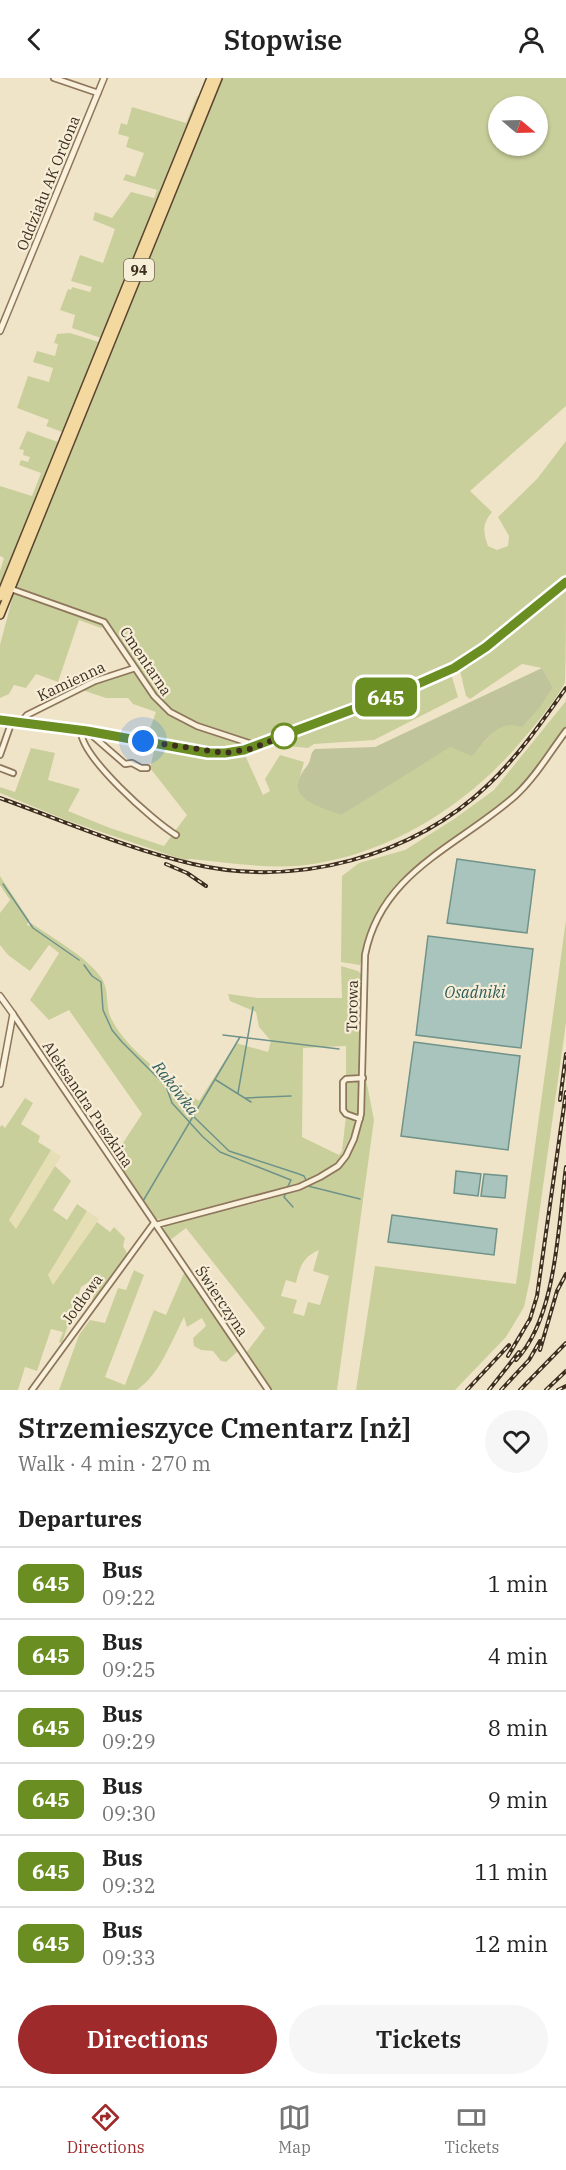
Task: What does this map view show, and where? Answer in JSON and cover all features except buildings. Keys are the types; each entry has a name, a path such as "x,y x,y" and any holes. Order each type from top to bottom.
{"main road":[{"name":"94","path":"0,597 211,78"},
{"name":"94","path":"0,615 218,78"}],"street":[{"path":"54,78 98,93"},
{"name":"Oddziału AK Ordona","path":"0,331 104,78"},
{"path":"0,720 216,753 235,752 258,746 418,685 454,668 486,647 566,582"},
{"name":"Cmentarna","path":"14,590 104,622 159,702 175,716 197,726 258,746"},
{"name":"Kamienna","path":"21,722 27,715 81,687 135,668"},
{"path":"0,754 12,721"},
{"path":"81,731 88,749 100,766 140,806 176,835"},
{"name":"Torowa","path":"155,1224 299,1186 338,1166 354,1139 360,1119 365,955 371,931 383,906 412,874 515,795 566,731"},
{"path":"94,733 94,737 124,764 132,763 141,768 147,768"},
{"path":"0,768 13,773"},
{"name":"Aleksandra Puszkina","path":"0,996 155,1224"},
{"path":"0,1084 13,1014"},
{"path":"360,1119 346,1114 343,1110 343,1082 346,1079 363,1078"},
{"name":"Jodłowa","path":"32,1390 155,1224"},
{"name":"Świerczyna","path":"155,1224 268,1390"}],"shaded area":[{"path":"51,1150 61,1156 16,1229 9,1220"},
{"path":"87,1211 99,1219 53,1286 48,1275"}],"green space":[{"path":"222,78 566,78 566,406 470,491 492,512 484,528 488,546 497,550 508,546 509,536 498,517 537,479 566,441 566,578 483,645 447,668 428,678 242,749 216,752 146,740 156,712 133,704 128,698 106,698 82,690 82,688 137,667 107,624 101,628 79,620 58,682 36,674 26,688 14,685 9,694 0,698 0,645 16,584"},
{"path":"197,96 201,97 62,432 46,426 49,420 17,408 28,376 49,382 53,368 33,362 37,351 55,356 58,344 54,343 57,334 70,333 99,342 101,338 72,328 75,315 60,310 68,289 71,290 72,287 90,292 92,287 71,281 80,255 103,263 115,229 93,220 95,212 112,218 131,192 154,198 157,190 123,180 126,174 135,177 144,153 126,147 129,137 118,134 121,123 127,125 132,107 186,123"},
{"path":"27,431 58,442 0,586 0,571 4,558 0,556 0,486 32,496 41,473 19,465 21,460 28,462 30,457 23,455 24,450 19,449"},
{"path":"566,587 565,682 551,705 499,766 477,786 429,821 376,847 348,856 303,865 271,866 184,860 66,820 0,793 0,787 15,792 31,748 55,753 48,780 80,789 68,811 164,846 187,815 150,768 155,747 218,757 245,755 263,795 270,791 265,779 280,755 304,762 298,784 342,815 450,746 472,755 498,727 510,723 553,687 542,668 522,664 470,699 466,696 460,671 526,621"},
{"path":"542,668 553,687 540,707 522,727 513,725 499,728 472,756 450,747 342,815 313,804 300,793 298,786 300,777 315,749 375,747"},
{"path":"445,677 452,677 458,697 374,740 314,744 308,748 276,745 280,741"},
{"path":"566,701 566,728 512,796 415,868 385,899 369,932 360,965 341,962 342,876 359,863 405,850 494,790"},
{"path":"0,876 29,920 27,925 31,923 68,948 86,961 100,976 105,987 112,1020 128,1043 199,1101 236,1043 268,1052 271,1041 259,1027 256,1012 230,1001 228,994 258,998 342,998 341,966 358,971 362,975 359,1113 357,1116 346,1112 346,1046 303,1048 302,1137 339,1155 342,1151 346,1116 358,1121 339,1160 320,1175 290,1187 162,1220 154,1218 113,1158 142,1114 69,1010 49,1020 30,1000 59,953 49,945 30,971 8,955 0,945 0,913 10,900 0,885"},
{"path":"566,920 566,1023 530,1279 524,1307 506,1337 455,1390 356,1390 375,1266 516,1284"},
{"path":"366,1079 374,1120 337,1390 272,1390 246,1353 265,1328 186,1228 169,1241 162,1230 167,1223 237,1208 290,1193 333,1172 347,1159 357,1140 362,1120","holes":["319,1250 313,1271 329,1276 320,1305 308,1302 304,1316 293,1313 297,1300 281,1296 286,1280 296,1283 303,1263"]},
{"path":"25,1098 33,1103 21,1124 40,1136 38,1142 51,1150 9,1220 16,1229 55,1166 71,1181 53,1210 67,1220 77,1204 87,1211 48,1275 53,1285 97,1222 110,1232 114,1227 125,1238 123,1246 128,1255 93,1302 101,1274 81,1287 62,1343 59,1342 63,1332 51,1329 37,1371 25,1367 18,1390 0,1390 0,1127 2,1125 5,1128"},
{"path":"134,1270 144,1275 105,1377 125,1385 154,1310 166,1315 185,1271 239,1350 226,1362 221,1361 213,1351 201,1350 194,1346 193,1338 206,1326 202,1318 187,1327 184,1317 159,1366 137,1390 59,1390 79,1335 90,1320 105,1323 118,1288 126,1290"}],"water":[{"path":"457,859 535,870 527,933 447,923"},
{"name":"Osadniki","path":"428,936 533,949 521,1048 416,1035"},
{"name":"Osadniki","path":"414,1042 520,1056 508,1150 401,1136"},
{"path":"456,1171 481,1174 478,1196 454,1193"},
{"path":"484,1174 507,1176 505,1198 481,1196"},
{"path":"392,1215 497,1229 494,1255 388,1242"}],"waterway":[{"name":"Rakówka","path":"3,884 33,928 79,960"},
{"name":"Rakówka","path":"84,965 92,976 101,982 103,1010 112,1030 166,1086 172,1103 203,1137 220,1152 291,1180 288,1186"},
{"path":"238,1093 253,1007"},
{"path":"223,1035 339,1049"},
{"name":"Rakówka","path":"143,1201 240,1037"},
{"path":"216,1080 251,1102"},
{"path":"245,1098 291,1096"},
{"name":"Rakówka","path":"193,1116 229,1151 299,1174 306,1180"},
{"name":"Rakówka","path":"308,1186 360,1199"},
{"name":"Rakówka","path":"286,1193 284,1197 293,1207"}],"railway":[{"path":"0,798 120,843 193,864 232,870 272,872 312,868 351,860 389,848 425,831 459,809 489,784 510,762 566,688"},
{"path":"166,864 187,873 206,886"},
{"path":"560,1100 566,1054"},
{"path":"508,1356 530,1319 537,1296 566,1092"},
{"path":"516,1360 530,1342 548,1295 566,1167"},
{"path":"540,1350 557,1291 566,1274"},
{"path":"501,1390 529,1360 540,1341"},
{"path":"520,1390 566,1343"},
{"path":"467,1390 509,1345"},
{"path":"489,1390 519,1352"},
{"path":"546,1390 566,1371"},
{"path":"558,1390 566,1386"}],"bus line":[{"name":"645","path":"0,720 87,731 208,753 244,750 402,691 454,668 486,647 566,582"}],"route":[{"path":"143,741 202,752 225,753 250,749 284,736"}]}
